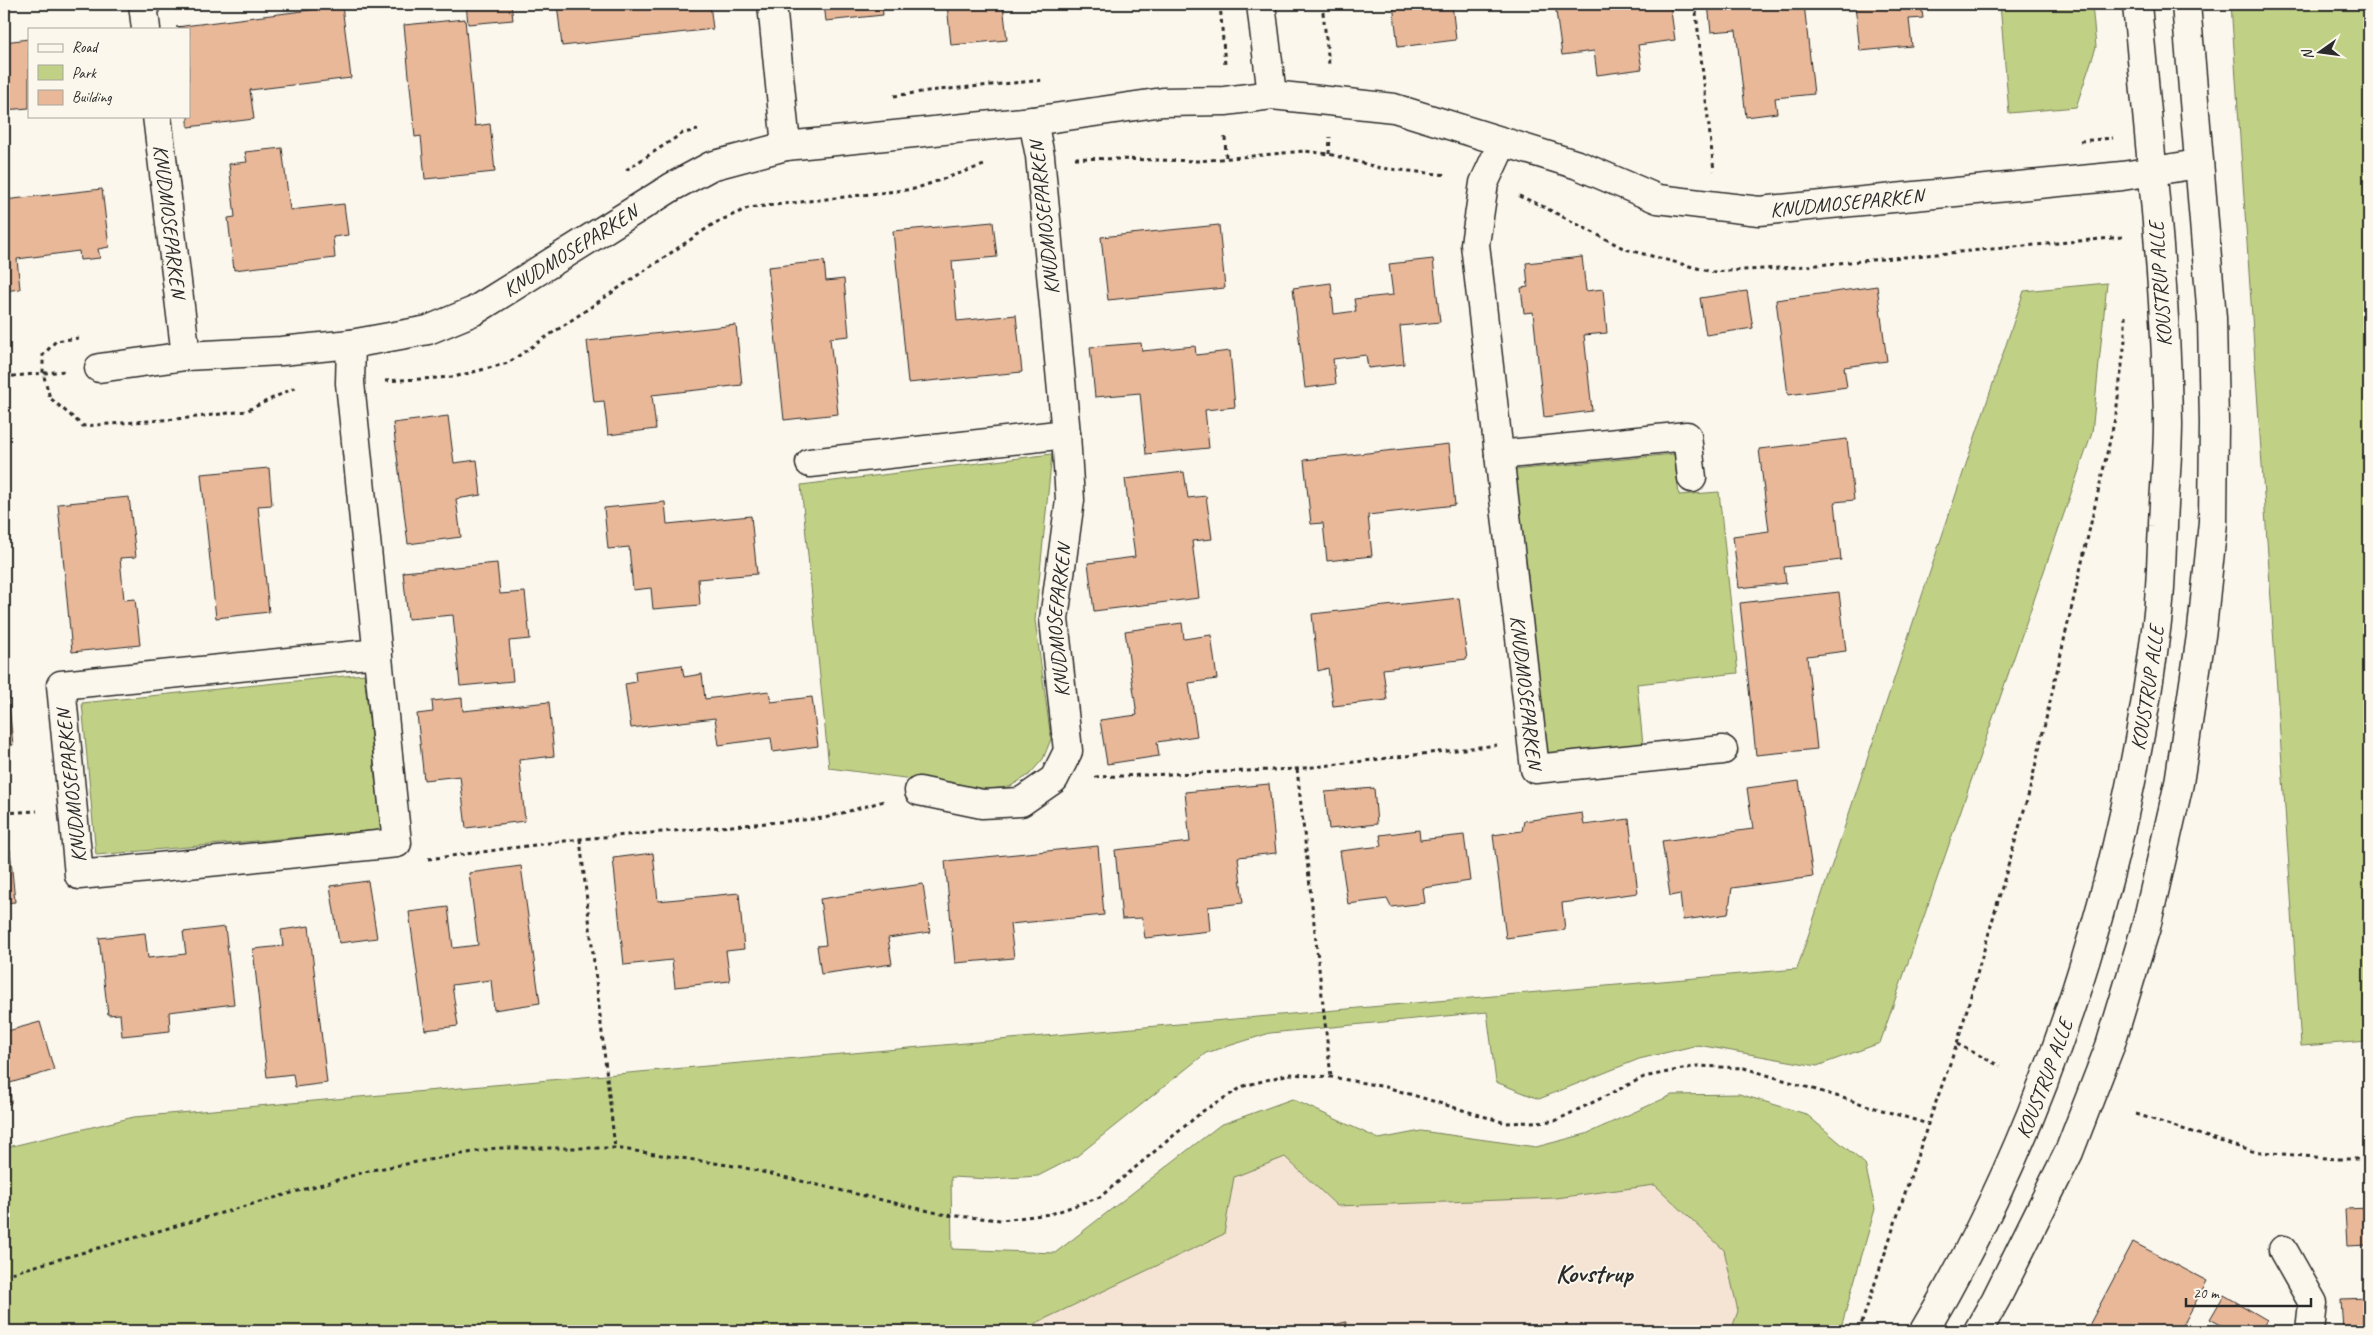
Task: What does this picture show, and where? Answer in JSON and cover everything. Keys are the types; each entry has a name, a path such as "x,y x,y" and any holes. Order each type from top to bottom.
{"street":[{"path":"143,4 146,28"},
{"path":"772,4 786,146"},
{"path":"1261,4 1272,96"},
{"name":"KOUSTRUP ALLE","path":"1924,1331 1954,1281 2023,1137 2099,919 2131,781 2157,621 2168,426 2164,324 2137,4"},
{"path":"1978,1331 1996,1299 2069,1152 2110,1046 2146,927 2179,783 2202,629 2213,522 2212,318 2186,4"},
{"name":"KNUDMOSEPARKEN","path":"99,368 186,356 281,351 351,344 428,330 474,311 672,187 711,166 786,146 1033,121 1163,102 1225,101 1272,96 1394,108 1578,165 1658,199 1759,211 2112,177 2198,164"},
{"name":"KNUDMOSEPARKEN","path":"157,118 186,356"},
{"name":"KNUDMOSEPARKEN","path":"919,791 982,804 1021,802 1054,779 1068,751 1054,619 1070,500 1066,434 1040,156 1033,121"},
{"name":"KNUDMOSEPARKEN","path":"1503,142 1484,183 1475,244 1535,769 1724,750"},
{"path":"351,344 350,383 397,843"},
{"path":"810,463 1066,434"},
{"path":"1499,455 1687,436 1692,478"},
{"name":"KNUDMOSEPARKEN","path":"378,653 61,685 79,875 397,843"},
{"path":"2282,1250 2313,1303 2310,1331"}],"path":[{"path":"1696,4 1714,174"},
{"path":"2126,236 2126,246"},
{"path":"1859,1331 1928,1124 1957,1044 2032,784 2116,414 2125,340 2125,312"},
{"path":"4,377 99,368"},
{"path":"1054,779 1298,769 1531,740"},
{"path":"1298,769 1331,1077"},
{"path":"397,843 421,859 580,839 824,818 919,791"},
{"path":"580,839 615,1148"},
{"path":"1957,1044 2000,1066"},
{"path":"4,1275 372,1170 496,1148 615,1148 741,1167 946,1215 1001,1220 1051,1214 1100,1197 1203,1111 1244,1086 1289,1074 1331,1077 1386,1087 1506,1123 1555,1121 1644,1077 1697,1066 1744,1068 1928,1124"},
{"path":"2136,1114 2251,1151 2336,1159 2369,1159"}],"shaded area":[{"path":"1285,1157 1337,1206 1655,1185 1724,1250 1738,1311 1731,1331 1019,1331 1224,1234 1234,1177"}],"green space":[{"path":"2000,4 2092,4 2096,47 2076,107 2009,113"},
{"path":"2231,4 2369,4 2369,1041 2301,1046"},
{"path":"2107,283 2092,433 1880,1043 1817,1066 1698,1045 1639,1059 1539,1099 1496,1082 1487,1012 1270,1033 1206,1053 1077,1156 1038,1176 991,1179 951,1177 952,1249 1055,1253 1220,1125 1292,1099 1379,1139 1421,1131 1536,1147 1586,1134 1672,1095 1739,1094 1806,1114 1865,1164 1875,1209 1840,1331 1731,1331 1738,1311 1724,1250 1655,1185 1556,1198 1337,1206 1285,1157 1234,1177 1224,1234 1019,1331 4,1331 4,1148 134,1117 1797,969 2024,291"},
{"path":"1052,454 1035,620 1051,739 1043,759 1029,775 1009,787 988,789 829,768 801,485"},
{"path":"1674,454 1679,495 1719,492 1738,673 1637,684 1643,745 1543,755 1514,470"},
{"path":"364,674 381,830 96,855 82,703"}],"building":[{"path":"466,4 511,4 513,20 468,24"},
{"path":"557,4 710,4 713,29 562,46"},
{"path":"824,4 882,4 883,15 826,21"},
{"path":"947,4 1003,4 1007,40 951,45"},
{"path":"1393,4 1452,4 1456,40 1398,47"},
{"path":"1555,4 1670,4 1675,40 1638,45 1642,69 1597,75 1594,51 1562,55"},
{"path":"1708,4 1804,4 1814,94 1775,98 1777,113 1746,117 1736,30 1711,32"},
{"path":"1921,4 1923,18 1909,19 1912,46 1860,51 1855,5"},
{"path":"342,6 351,78 250,90 254,119 188,127 188,118 190,118 190,28 176,27"},
{"path":"465,19 475,126 490,124 495,172 425,179 421,136 415,137 404,25"},
{"path":"28,39 28,108 4,110 4,42"},
{"path":"282,148 290,210 344,204 348,235 333,237 335,258 234,270 228,218 235,217 229,164 247,162 245,152"},
{"path":"102,189 109,247 98,249 100,258 80,260 79,251 17,259 20,289 4,291 4,200"},
{"path":"993,222 997,257 952,261 957,321 1016,315 1022,372 908,383 893,231"},
{"path":"1219,225 1225,288 1108,300 1101,237"},
{"path":"1582,257 1586,291 1603,289 1607,333 1584,335 1592,411 1544,417 1533,312 1524,313 1521,288 1528,287 1526,263"},
{"path":"1433,259 1440,322 1400,326 1404,364 1368,368 1366,355 1333,359 1336,384 1305,388 1293,288 1331,283 1334,314 1356,311 1354,299 1393,295 1389,264"},
{"path":"824,261 826,281 844,279 849,336 830,338 838,414 784,420 768,267"},
{"path":"1877,286 1887,361 1844,367 1847,387 1788,395 1776,300"},
{"path":"1747,291 1753,328 1706,335 1700,298"},
{"path":"736,325 742,385 652,395 656,429 608,435 604,401 594,402 587,341"},
{"path":"1141,343 1142,351 1195,346 1196,355 1230,351 1235,407 1205,410 1209,448 1146,454 1140,393 1095,397 1090,347"},
{"path":"448,416 454,463 477,460 481,495 456,499 461,537 408,544 393,423"},
{"path":"1847,439 1854,500 1835,502 1841,560 1784,567 1786,583 1739,588 1733,536 1769,531 1759,449"},
{"path":"1449,444 1455,505 1368,515 1372,556 1327,561 1323,523 1311,524 1304,460"},
{"path":"269,468 272,505 258,506 269,612 216,618 201,474"},
{"path":"1184,472 1188,498 1206,496 1212,539 1192,541 1199,598 1094,611 1088,563 1135,557 1125,479"},
{"path":"129,497 136,557 120,558 124,600 135,599 140,645 72,652 58,504"},
{"path":"665,502 667,524 751,516 757,574 698,579 700,605 653,609 651,588 633,590 629,547 608,549 604,508"},
{"path":"497,563 500,594 525,592 530,639 509,641 513,681 460,686 453,615 408,619 403,572"},
{"path":"1839,592 1846,651 1807,656 1817,749 1756,755 1740,603"},
{"path":"1459,598 1467,659 1383,669 1387,700 1333,706 1328,668 1318,671 1312,614"},
{"path":"1182,623 1184,639 1211,635 1217,679 1189,683 1197,736 1157,742 1159,756 1107,764 1100,720 1137,715 1125,631"},
{"path":"682,665 684,677 702,674 705,699 769,691 771,702 812,697 818,746 773,752 771,738 719,745 715,718 631,728 625,684 636,682 635,671"},
{"path":"4,685 7,685 13,745 4,746"},
{"path":"462,698 463,711 549,702 554,756 519,760 525,821 466,828 460,776 424,780 417,714 433,712 432,701"},
{"path":"1799,781 1813,877 1732,888 1728,914 1683,920 1680,894 1670,896 1662,841 1753,829 1747,788"},
{"path":"1269,784 1276,853 1238,857 1243,903 1208,907 1210,931 1145,938 1142,918 1122,919 1115,850 1190,842 1185,792"},
{"path":"1374,788 1377,824 1329,829 1325,792"},
{"path":"1582,813 1584,825 1629,819 1638,893 1562,903 1565,930 1506,938 1493,835 1522,831 1524,821"},
{"path":"1419,830 1420,840 1464,835 1470,881 1423,888 1425,903 1391,907 1387,899 1348,904 1340,851 1382,846 1380,835"},
{"path":"1098,846 1104,915 1010,924 1014,958 955,963 945,861"},
{"path":"10,849 15,902 4,903 4,850"},
{"path":"653,853 658,901 739,893 744,949 726,951 730,981 675,987 672,960 624,965 613,858"},
{"path":"521,866 540,1003 494,1010 491,980 452,985 458,1026 425,1030 409,912 448,907 453,948 478,945 469,873"},
{"path":"368,881 377,938 339,943 330,886"},
{"path":"923,884 930,932 888,938 892,964 821,974 817,946 826,945 820,899"},
{"path":"309,926 327,1083 295,1087 293,1074 267,1077 253,949 283,946 281,930"},
{"path":"225,927 234,1004 169,1012 170,1031 122,1036 120,1014 108,1015 99,938 145,933 148,958 186,954 183,932"},
{"path":"40,1022 54,1070 10,1083 11,1103 4,1105 4,1032"},
{"path":"2369,1208 2369,1245 2347,1246 2345,1209"},
{"path":"2133,1242 2207,1281 2180,1331 2086,1331"},
{"path":"2224,1295 2267,1320 2260,1331 2232,1331 2210,1319"},
{"path":"2369,1298 2369,1331 2343,1331 2341,1299"},
{"path":"1346,1322 1348,1331 1308,1331"}],"district":[{"name":"Kovstrup","path":"1594,1273"}]}
